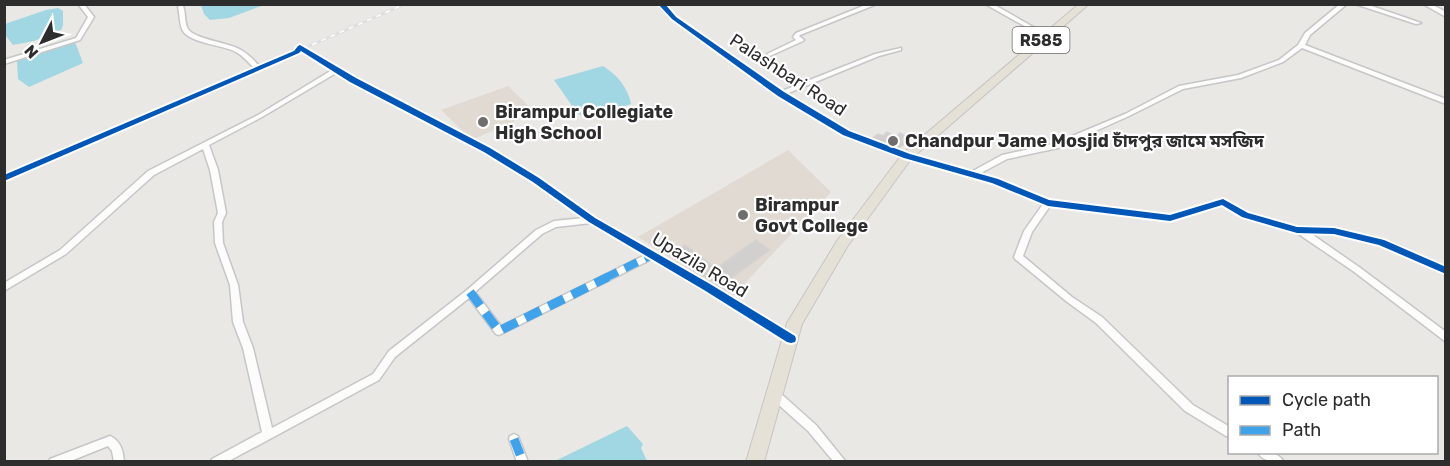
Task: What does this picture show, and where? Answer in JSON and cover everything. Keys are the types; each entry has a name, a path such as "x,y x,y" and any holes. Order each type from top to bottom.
{"main road":[{"name":"R585","path":"754,462 795,323 823,273 907,156 1085,4"}],"street":[{"path":"4,62 78,39 92,17 81,4"},
{"name":"Palashbari Road","path":"661,4 674,18 781,94 846,133 907,156 995,181 1048,203 1170,218 1223,202 1245,215 1297,230"},
{"path":"770,54 801,40 796,37 798,34 874,4"},
{"path":"988,4 1046,36"},
{"path":"973,174 1005,157 1055,146 1127,115 1181,87 1239,77 1281,61 1302,46 1307,34 1344,4"},
{"path":"1358,4 1418,23"},
{"path":"1426,4 1446,15"},
{"path":"4,178 258,68 240,50 188,33 184,27 184,12 181,7"},
{"path":"1302,46 1446,102"},
{"name":"Upazila Road","path":"258,68 297,52 300,47 336,70 487,150 536,180 592,220 791,339"},
{"path":"781,94 877,55 899,49"},
{"path":"4,288 63,252 152,173 206,146 336,70"},
{"path":"206,146 214,170 222,213 218,222 219,243 234,285 238,322 248,348 268,434"},
{"path":"1048,203 1028,231 1018,256 1050,284 1099,321 1189,408 1228,432"},
{"path":"216,462 363,386 376,376 392,354 470,292 539,232 554,224 592,220"},
{"path":"1297,230 1334,231 1381,242 1446,271"},
{"path":"1297,230 1335,252 1446,338"},
{"path":"470,292 499,331 652,255"},
{"path":"775,395 812,428 842,462"},
{"path":"514,439 523,462"},
{"path":"54,462 110,441 117,449 118,462"},
{"path":"1264,454 1279,462"}],"shaded area":[{"name":"Birampur Collegiate High School","path":"508,86 535,112 472,140 441,110"},
{"name":"Birampur Govt College","path":"788,150 831,192 732,297 638,237"}],"water":[{"path":"201,4 264,5 229,18 210,20 204,14"},
{"path":"58,8 63,11 61,30 34,41 13,45 6,36 5,24"},
{"path":"75,42 83,63 29,87 18,79 17,61"},
{"path":"603,66 621,82 631,104 596,116 583,116 577,113 554,80"},
{"path":"627,426 643,444 641,448 647,461 555,461"}],"building":[{"name":"Chandpur Jame Mosjid চাঁদপুর জামে মসজিদ","path":"887,132 896,137 900,133 911,139 899,148 873,138 878,134 883,136"},
{"path":"756,240 770,250 719,287 674,253 685,245 716,268"}],"railway":[{"path":"129,125 405,4"},
{"path":"4,180 133,124"}],"marked path":[{"path":"470,292 499,331 652,255"},
{"path":"514,439 523,462"}],"cycle path":[{"path":"661,4 674,18 781,94 846,133 907,156 995,181 1048,203 1170,218 1223,202 1245,215 1297,230 1334,231 1381,242 1446,271"},
{"path":"4,178 297,52 300,47 353,80 487,150 536,180 592,220 791,339"}],"place":[{"name":"Birampur Collegiate High School","path":"483,122"},
{"name":"Chandpur Jame Mosjid চাঁদপুর জামে মসজিদ","path":"893,141"},
{"name":"Birampur Govt College","path":"743,215"}]}
